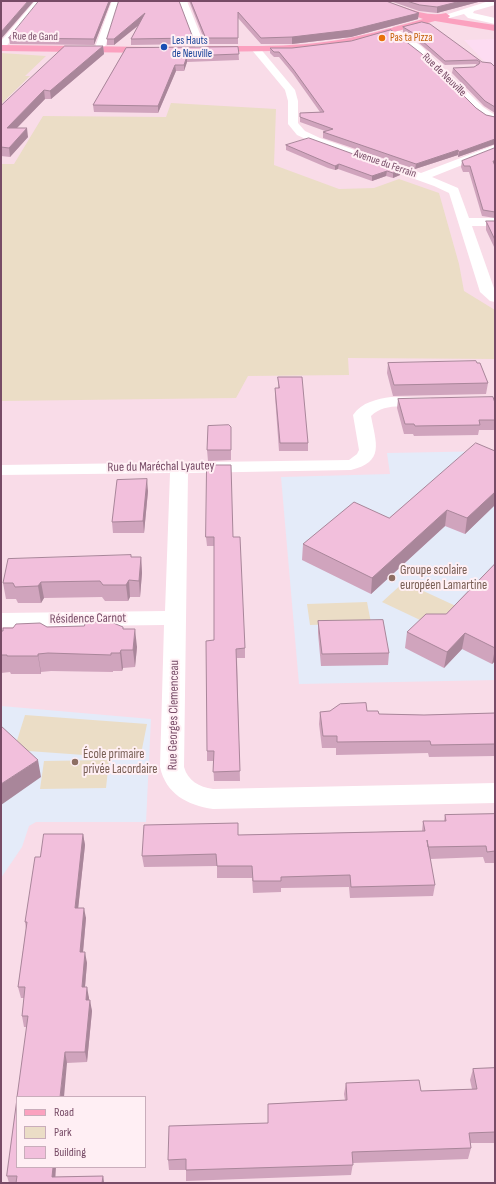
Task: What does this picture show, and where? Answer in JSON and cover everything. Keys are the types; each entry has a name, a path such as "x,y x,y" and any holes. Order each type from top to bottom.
{"main road":[{"path":"378,1 433,19 495,28"},
{"path":"398,1 446,16 495,22"},
{"path":"197,49 256,49 335,43 392,30 495,2"},
{"path":"470,9 468,14 471,16 495,22"},
{"name":"Rue de Gand","path":"1,47 163,50"}],"street":[{"path":"1,47 39,1"},
{"path":"99,50 116,1"},
{"path":"184,1 197,49"},
{"name":"Rue de Neuville","path":"392,30 441,70 483,114 495,119"},
{"name":"Avenue du Ferrain","path":"256,49 290,90 293,101 293,124 298,131 316,140 445,185 454,191 487,292 495,298"},
{"path":"441,70 452,70"},
{"path":"422,177 495,148"},
{"path":"464,222 495,222"},
{"name":"Rue du Maréchal Lyautey","path":"1,470 351,465 363,460 367,455 368,450 362,415 365,411 371,407 396,402 441,401"},
{"name":"Rue Georges Clemenceau","path":"179,467 172,767 173,777 179,784 194,795 214,799 495,793"},
{"name":"Résidence Carnot","path":"1,620 175,618"}],"shaded area":[{"path":"1,1 495,1 495,1183 1,1183"},
{"path":"495,39 495,73 464,40"},
{"name":"Groupe scolaire européen Lamartine","path":"495,451 495,680 299,684 281,477 390,474 387,453"},
{"name":"École primaire privée Lacordaire","path":"1,706 151,719 146,822 36,822 29,826 22,847 1,878"}],"green space":[{"path":"1,53 46,56 25,76 30,76 1,104"},
{"path":"171,103 276,109 274,165 339,189 374,188 399,179 439,193 459,264 464,291 495,310 495,359 348,358 349,375 248,376 236,398 1,401 1,164 14,164 43,116 166,117"},
{"path":"404,582 458,607 437,628 382,602"},
{"path":"367,602 371,623 310,625 307,604"},
{"path":"25,715 147,724 140,759 14,750"},
{"path":"109,760 106,788 40,789 44,761"}],"building":[{"path":"1,1 28,1 1,32"},
{"path":"39,1 109,1 94,39 9,38"},
{"path":"119,1 179,1 193,38 131,39 145,13 114,39 107,39"},
{"path":"191,1 386,1 419,13 351,30 292,37 261,38 238,12 238,38 206,38"},
{"path":"407,1 461,1 437,7 420,5"},
{"path":"422,22 430,24 482,62 491,63 495,67 495,107 485,101 453,68 474,67 480,62 477,60 445,61 413,33 403,27"},
{"path":"391,30 422,54 476,108 486,115 495,117 495,139 459,152 458,150 416,164 323,132 333,129 300,117 300,113 324,112 279,52 274,52 270,48 292,48 351,41"},
{"path":"65,46 103,46 50,91 44,90 7,128 27,128 9,148 1,147 1,106"},
{"path":"238,47 239,54 187,56 184,65 175,65 158,106 93,105 126,48"},
{"path":"309,138 400,171 393,173 387,171 372,176 339,164 335,166 286,145"},
{"path":"495,148 495,161 493,161 495,166 495,212 483,210 470,166 464,166 462,161"},
{"path":"486,221 495,221 495,240 487,223"},
{"path":"476,361 477,363 480,363 488,383 394,385 388,363"},
{"path":"278,377 302,377 308,443 280,443 275,388 279,388"},
{"path":"493,397 495,403 495,420 479,420 480,425 415,426 414,424 405,424 398,399"},
{"path":"229,425 231,427 231,450 207,450 208,426"},
{"path":"476,443 495,451 495,492 467,518 447,510 372,578 303,544 354,502 389,518"},
{"path":"207,465 231,465 233,537 240,537 245,648 236,649 240,771 213,772 214,751 207,751 206,641 214,640 214,537 206,537"},
{"path":"147,479 143,521 112,522 117,480"},
{"path":"131,555 131,557 141,557 139,581 129,580 126,585 103,585 100,581 41,582 38,586 15,587 13,583 3,583 8,559"},
{"path":"495,564 495,648 465,633 447,652 407,632 426,614 446,614"},
{"path":"383,620 389,653 322,654 318,621"},
{"path":"86,622 111,622 123,627 123,629 135,629 133,650 121,650 120,653 111,653 111,655 48,653 38,654 38,656 1,655 1,631 3,631 3,628 13,628 16,624 40,623 47,627 84,626"},
{"path":"366,703 367,711 378,711 379,714 424,715 495,713 495,744 431,745 430,741 337,742 337,736 323,736 320,712 330,711 340,704"},
{"path":"1,726 38,760 1,784"},
{"path":"495,814 495,851 487,852 486,846 428,847 435,885 351,887 350,875 281,877 281,881 253,881 252,866 217,866 216,854 142,856 144,825 238,823 238,835 425,831 423,821 446,821 445,815"},
{"path":"44,834 83,834 75,908 84,908 80,952 85,952 82,987 87,987 86,1000 90,1000 85,1052 65,1052 60,1096 17,1096 28,1016 22,1016 25,987 18,987 27,922 25,922 35,857 40,857"},
{"path":"495,1068 495,1132 469,1133 471,1148 352,1152 353,1165 186,1170 186,1159 168,1160 169,1126 268,1123 268,1104 347,1100 346,1083 419,1080 421,1091 477,1089 473,1069"},
{"path":"16,1107 16,1168 53,1168 52,1177 103,1176 102,1183 16,1183 17,1176 7,1176"}],"place":[{"name":"Pas ta Pizza","path":"382,38"},
{"name":"Les Hauts de Neuville","path":"164,47"},
{"name":"Groupe scolaire européen Lamartine","path":"392,578"},
{"name":"École primaire privée Lacordaire","path":"75,762"}]}
